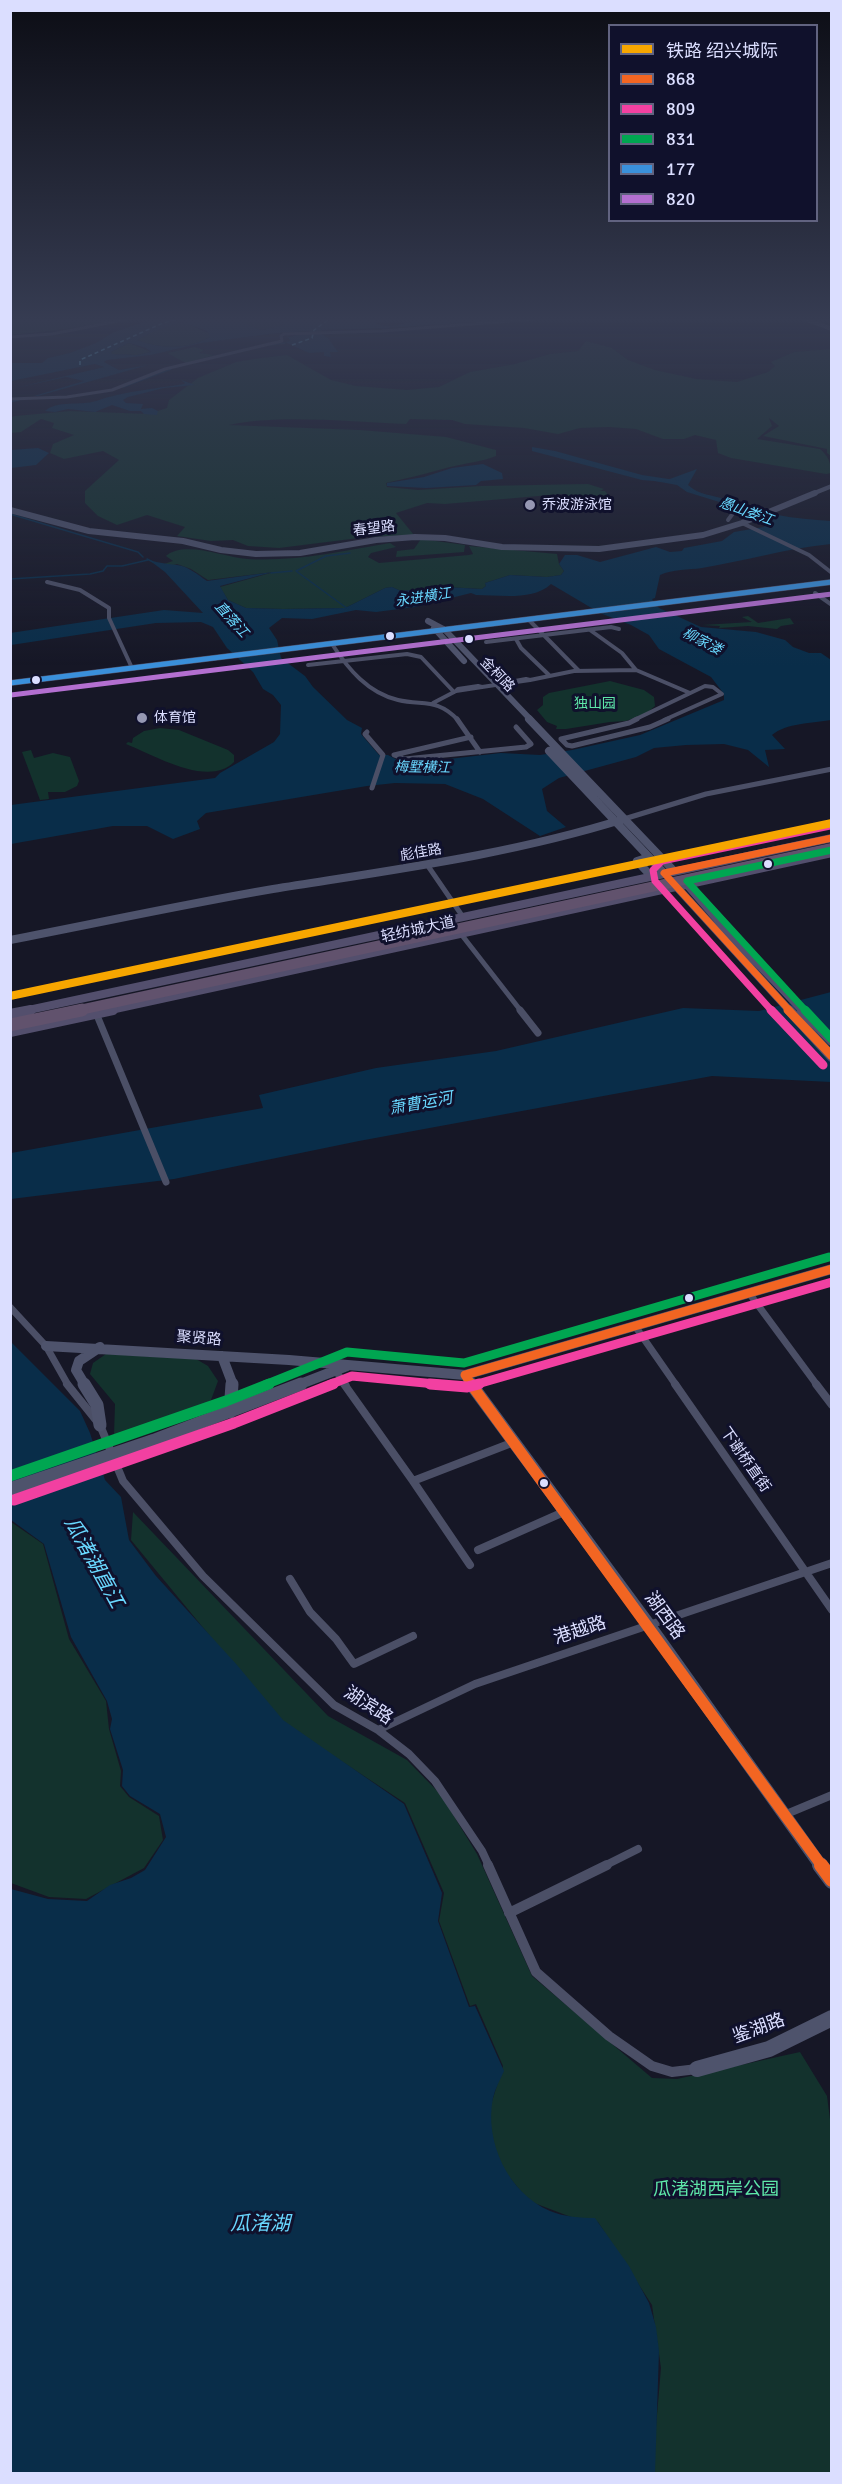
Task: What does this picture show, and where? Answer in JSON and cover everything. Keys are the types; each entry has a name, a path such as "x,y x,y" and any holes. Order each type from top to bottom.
{"highway":[{"path":"10,1016 831,842"},
{"path":"10,1025 831,848"}],"main road":[{"name":"轻纺城大道","path":"10,1016 831,837"},
{"name":"轻纺城大道","path":"10,1032 831,853"},
{"path":"674,871 831,1041"},
{"path":"664,873 831,1057"}],"street":[{"name":"春望路","path":"10,510 89,531 183,540 221,550 256,554 300,553 376,540 422,537 502,547 598,549 680,540 742,523 831,486"},
{"path":"725,506 734,512 728,520"},
{"path":"742,523 809,555 831,573"},
{"path":"47,582 74,586 93,594 109,608 109,618 132,668"},
{"path":"10,683 831,582"},
{"path":"815,593 831,605"},
{"path":"823,599 831,598"},
{"path":"528,619 579,671"},
{"path":"435,631 428,621 445,630"},
{"path":"486,642 613,627 619,629"},
{"name":"金柯路","path":"445,630 492,686"},
{"path":"590,630 622,653 636,670"},
{"name":"金柯路","path":"435,631 587,781 674,871"},
{"path":"516,639 521,648 549,675"},
{"path":"332,644 341,661 363,682 394,699 433,703 460,721 480,752"},
{"path":"308,665 399,654 421,657 455,692"},
{"path":"433,703 455,692 579,671 636,670 690,693"},
{"path":"705,686 713,687 722,694 639,730 572,746 567,745 561,739 629,723 690,693 705,686"},
{"path":"629,723 639,730"},
{"path":"471,737 394,754 405,759 480,752 531,744 516,727"},
{"path":"367,732 365,734 383,755 372,788"},
{"name":"金柯路","path":"547,743 578,782 664,873"},
{"name":"彪佳路","path":"10,940 251,893 428,866 547,842 706,794 831,769"},
{"path":"649,857 637,861 651,876"},
{"path":"428,866 463,916"},
{"path":"461,934 538,1033"},
{"path":"96,1013 166,1182"},
{"path":"465,1375 831,1269"},
{"path":"749,1293 831,1404"},
{"name":"湖滨路","path":"10,1307 46,1346 66,1381 99,1425 123,1481 141,1506 203,1576 334,1705 378,1730 435,1780 482,1851 537,1972 609,2036 652,2066 672,2072 697,2069"},
{"name":"下谢桥直街","path":"635,1326 831,1610"},
{"name":"聚贤路","path":"46,1346 100,1347 350,1364 465,1375"},
{"path":"99,1425 98,1405 76,1370 79,1361 100,1347"},
{"path":"222,1356 233,1386 230,1412"},
{"path":"10,1490 152,1441 350,1364"},
{"path":"335,1370 470,1565"},
{"name":"湖西路","path":"465,1375 649,1625 831,1881"},
{"path":"413,1481 514,1442"},
{"path":"478,1550 566,1512"},
{"name":"港越路","path":"378,1730 475,1684 831,1563"},
{"path":"290,1579 310,1612 336,1639 354,1665 413,1636"},
{"path":"784,1815 831,1795"},
{"path":"509,1913 638,1849"},
{"name":"鉴湖路","path":"697,2069 769,2049 831,2018"}],"green space":[{"path":"71,434 408,434 446,437 496,450 496,456 386,483 387,487 418,490 588,484 604,489 600,491 605,491 608,495 566,498 562,494 445,504 427,503 396,513 414,535 367,537 279,548 248,546 233,540 211,541 177,536 185,527 147,515 117,525 98,516 85,503 85,491 119,460 103,451 64,459 50,453 53,444 74,435"},
{"path":"649,434 763,434 757,439 820,449 828,460 831,473 731,458 718,453 716,440 695,435 684,439 663,439"},
{"path":"766,434 831,434 831,456 827,453 827,449 763,436"},
{"path":"421,539 465,545 464,552 396,557 397,551 414,549"},
{"path":"390,543 396,547 371,553 368,557 379,563 469,555 473,554 469,546 557,554 559,564 564,571 561,575 547,577 510,575 485,583 486,586 482,589 445,587 401,591 392,587 385,588 345,608 283,609 246,608 228,600 220,587 274,572 208,580 191,569 177,564 171,566 164,564 173,561 166,556 183,549 265,560 318,555"},
{"path":"748,616 758,623 790,618 794,624 777,629 748,626 719,628 720,626 702,625 752,622 742,617"},
{"name":"独山园","path":"610,681 644,690 654,697 655,706 647,713 626,721 566,729 556,729 557,726 547,722 537,710 543,705 543,697 549,693"},
{"path":"160,728 179,730 228,750 234,755 234,762 223,769 210,772 196,771 126,744 132,743 133,738 144,731"},
{"path":"31,750 34,758 53,753 70,757 79,781 77,786 65,792 48,792 49,799 40,800 22,752"},
{"path":"106,1354 196,1359 208,1366 218,1381 211,1400 198,1409 114,1435 115,1404 90,1374 93,1363"},
{"name":"瓜渚湖西岸公园","path":"133,1512 328,1716 407,1760 441,1795 477,1854 532,1976 652,2078 677,2079 800,2052 827,2096 831,2127 831,2473 652,2473 661,2368 652,2305 598,2222 571,2217 529,2201 495,2160 489,2111 503,2066 476,2004 470,2006 439,1921 444,1893 405,1803 291,1728 270,1709 131,1540"},
{"path":"11,1522 43,1544 69,1639 106,1701 109,1729 121,1771 120,1786 129,1797 159,1816 163,1840 144,1868 86,1899 49,1897 11,1883"}],"water":[{"path":"38,448 49,453 36,465 11,468 11,450"},
{"path":"483,464 502,473 503,479 481,481 476,485 426,488 387,486 387,483 424,477 452,468"},
{"path":"697,469 688,485 702,493 765,512 831,521 831,544 665,573 660,575 655,598 652,599 659,608 701,627 756,632 785,640 793,647 809,653 821,653 831,660 831,720 792,726 772,735 785,749 765,750 769,767 748,750 724,744 654,748 636,757 559,778 542,789 547,811 566,827 540,836 483,799 445,784 395,783 206,813 197,821 200,829 173,839 147,826 113,826 11,844 11,805 215,778 274,742 280,734 281,705 273,695 263,689 253,672 227,648 213,627 201,622 156,623 11,645 10,633 164,610 203,613 165,572 149,560 185,567 207,581 273,572 220,586 228,600 246,608 345,608 385,588 392,587 401,591 445,587 482,589 486,586 485,583 510,575 547,577 561,575 564,571 559,564 565,555 577,555 600,562 656,547 670,552 682,551 684,548 722,541 734,532 764,527 767,523 729,505 687,492 677,485 655,481 667,480","holes":["551,584 600,613 649,635 659,649 711,677 724,694 724,700 640,735 572,750 540,755 501,753 405,764 388,755 379,755 361,734 362,728 347,720 313,687 305,676 281,658 277,640 269,628 282,618 312,619 356,610 376,612 415,607 471,593 476,595 526,595"]},
{"name":"萧曹运河","path":"831,992 831,1082 712,1076 359,1141 174,1179 11,1199 11,1153 263,1108 259,1095 376,1068 496,1051 683,1008 759,1011"},
{"name":"瓜渚湖","path":"10,1341 80,1411 90,1433 105,1480 121,1497 129,1540 156,1576 237,1665 283,1720 404,1804 442,1893 438,1921 469,2007 475,2006 504,2071 494,2095 491,2114 492,2131 502,2164 522,2192 535,2203 561,2215 595,2218 629,2266 649,2303 656,2327 659,2351 655,2473 11,2473 11,1889 48,1899 87,1901 110,1885 131,1878 145,1870 166,1837 160,1814 130,1796 122,1786 123,1770 110,1729 112,1719 107,1701 71,1637 44,1544 11,1520"}],"waterway":[{"name":"愚山娄江","path":"535,449 624,473 678,481"},
{"name":"直落江","path":"10,514 138,552 143,557"},
{"path":"348,609 296,571 326,556 350,553"},
{"name":"直落江","path":"147,559 153,562"},
{"path":"10,579 90,574 103,571 107,566 122,566 148,560"},
{"path":"271,573 292,571"}],"rail line":[{"name":"绍兴城际","path":"10,996 832,823"}],"transit line":[{"name":"177","path":"10,683 832,582"},
{"name":"820","path":"11,695 832,594"},
{"name":"809","path":"823,1065 719,954 655,881 652,872 654,867 662,861 830,826"},
{"name":"868","path":"832,838 664,873 728,946 832,1056"},
{"name":"831","path":"832,850 687,881 832,1039"},
{"name":"831","path":"10,1476 226,1401 347,1352 464,1363 829,1257"},
{"name":"868","path":"465,1375 832,1269"},
{"name":"809","path":"14,1500 234,1423 352,1376 467,1387 832,1282"},
{"name":"868","path":"465,1375 649,1625 832,1880"}],"place":[{"name":"乔波游泳馆","path":"530,505"},
{"name":"体育馆","path":"142,718"}],"water label":[{"name":"永进横江","path":"423,598"},
{"name":"柳家溇","path":"702,642"},
{"name":"梅墅横江","path":"422,768"},
{"name":"瓜渚湖直江","path":"93,1563"}]}
